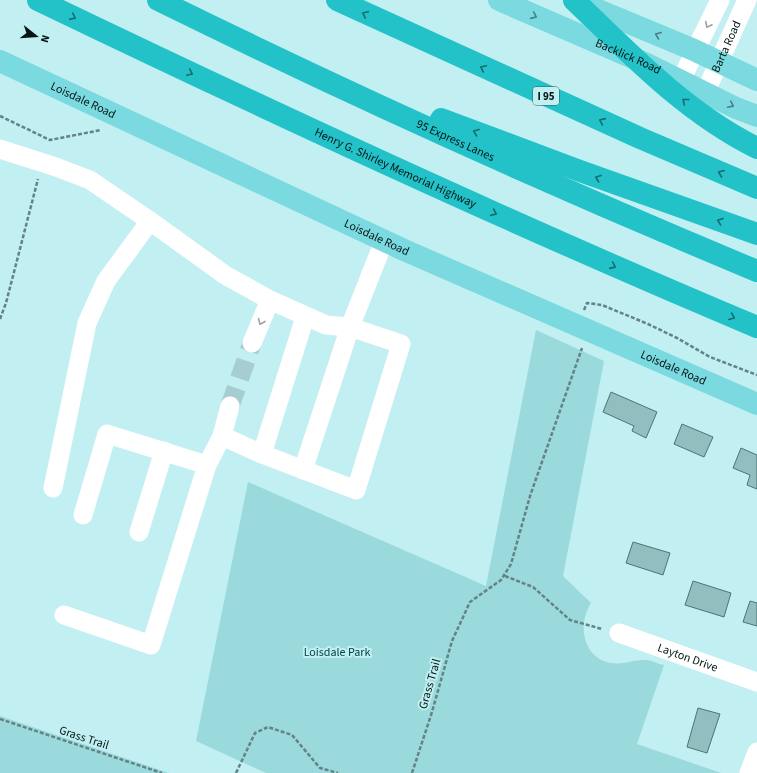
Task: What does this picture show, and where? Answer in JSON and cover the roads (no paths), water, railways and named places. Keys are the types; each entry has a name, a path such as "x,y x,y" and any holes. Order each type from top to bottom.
{"highway":[{"name":"Henry G. Shirley Memorial Highway","path":"38,0 420,180 644,280 757,327"},
{"name":"95 Express Lanes","path":"158,0 222,32 508,164 634,220 757,271"},
{"name":"I 95","path":"337,0 640,138 757,188"},
{"path":"573,0 629,53 679,96 716,125 757,148"},
{"path":"222,32 536,155 757,234"}],"main road":[{"name":"Backlick Road","path":"499,0 681,80 705,93 757,116"},
{"path":"573,0 694,50 757,80"},
{"name":"Loisdale Road","path":"0,61 384,241 757,404"}],"street":[{"name":"Barta Road","path":"681,80 694,50 720,0"},
{"name":"Barta Road","path":"705,93 747,0"},
{"path":"0,149 90,180 225,275 270,300 305,317 326,325 350,327 401,344 356,490 262,454 222,436"},
{"path":"53,488 87,323 106,281 150,221"},
{"path":"303,470 350,327 384,241"},
{"path":"252,343 270,300"},
{"path":"262,454 305,317"},
{"path":"64,615 151,645 207,465 222,436 230,406"},
{"path":"83,515 107,434 207,465"},
{"path":"139,532 164,451"},
{"name":"Layton Drive","path":"619,632 757,682"},
{"path":"749,773 757,752"}],"tunnel":[{"path":"230,406 252,343"}],"park label":[{"name":"Loisdale Park","path":"337,652"}]}
